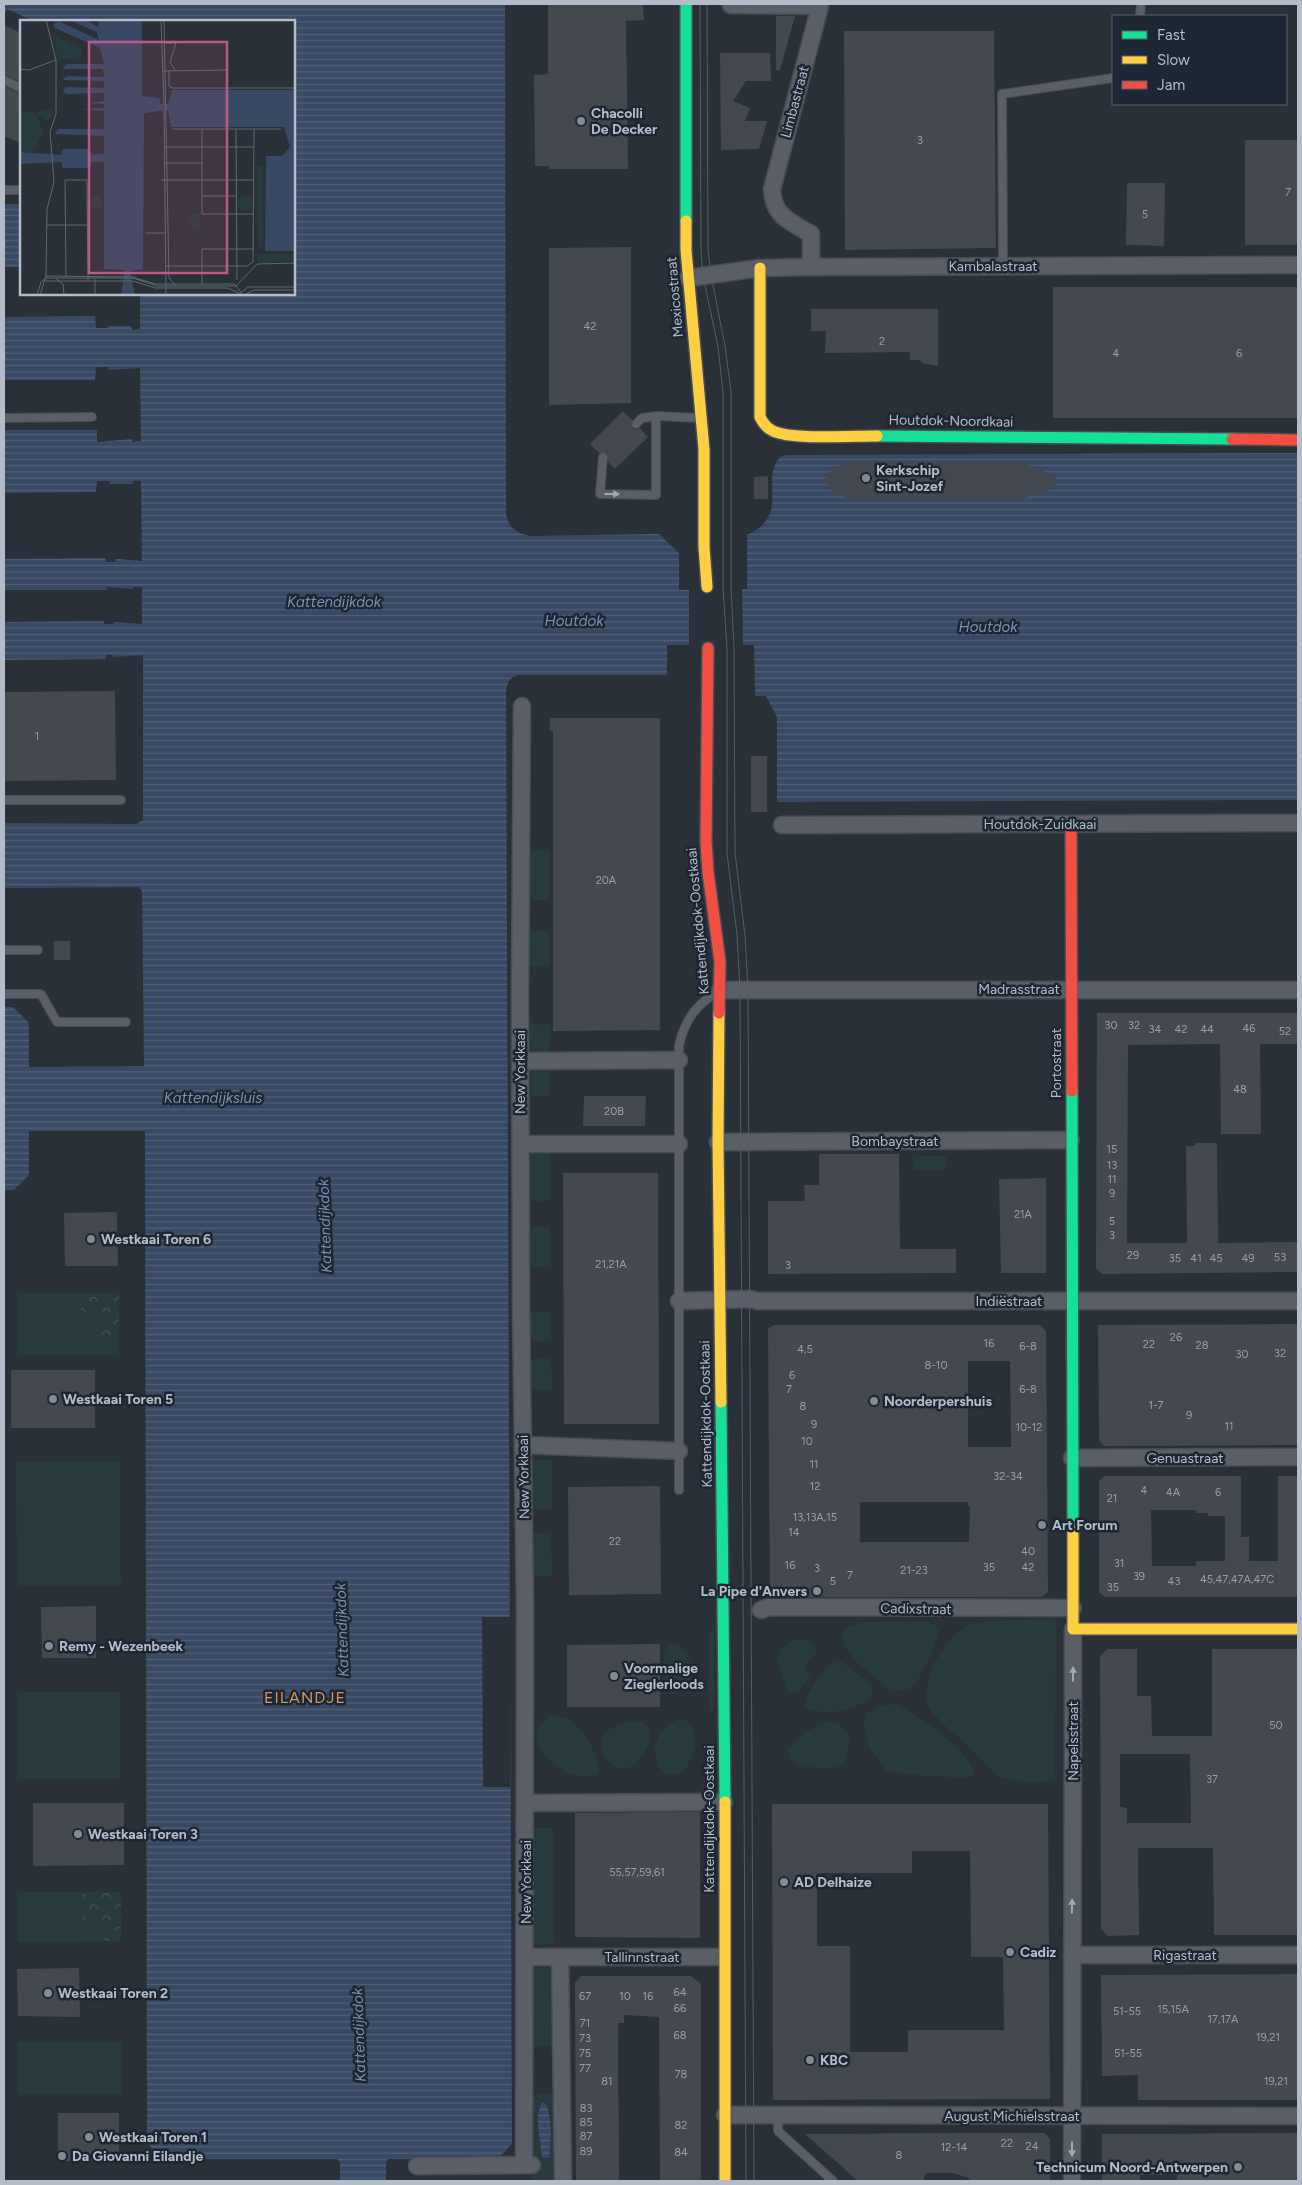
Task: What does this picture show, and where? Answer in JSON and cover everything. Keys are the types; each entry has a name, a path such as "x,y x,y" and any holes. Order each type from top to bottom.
{"street":[{"name":"Mexicostraat","path":"686,4 686,250 704,449 704,547 707,587"},
{"name":"Limbastraat","path":"731,5 820,6 772,189 772,202 779,214 811,234 811,267"},
{"name":"Kambalastraat","path":"688,278 760,268 1298,265"},
{"name":"Houtdok-Noordkaai","path":"760,268 760,417 763,426 775,432 790,435 1298,440"},
{"name":"Kattendijkdok-Oostkaai","path":"708,648 706,841 708,872 720,962 718,1142 724,1802 725,2181"},
{"name":"New Yorkkaai","path":"417,2166 528,2166 520,1060 522,706"},
{"name":"Houtdok-Zuidkaai","path":"782,825 1298,823"},
{"name":"Portostraat","path":"1071,824 1072,1301"},
{"name":"Madrasstraat","path":"720,990 1298,990"},
{"path":"520,1060 679,1060"},
{"name":"Bombaystraat","path":"718,1142 1071,1140"},
{"path":"521,1144 680,1144"},
{"name":"Indiëstraat","path":"679,1302 750,1299 758,1301 1298,1301"},
{"name":"Napelsstraat","path":"1072,1301 1072,2181"},
{"path":"523,1445 679,1451"},
{"name":"Genuastraat","path":"1072,1458 1298,1457"},
{"name":"Cadixstraat","path":"761,1610 769,1607 1073,1608"},
{"path":"1073,1629 1298,1628"},
{"path":"526,1803 724,1802"},
{"name":"Rigastraat","path":"1072,1955 1298,1955"},
{"path":"526,1957 560,1958 560,2171"},
{"name":"Tallinnstraat","path":"560,1958 723,1957"},
{"name":"August Michielsstraat","path":"725,2115 1298,2116"}],"lane":[{"path":"1003,266 1002,94 1112,78"},
{"path":"4,80 20,88"},
{"path":"4,190 20,190"},
{"path":"636,424 642,418 656,416 701,418"},
{"path":"603,457 600,494 656,494 656,416"},
{"path":"4,418 92,417"},
{"path":"4,800 121,800"},
{"path":"4,950 38,950"},
{"path":"679,1490 679,1060 682,1030 690,1015 706,999 720,990"},
{"path":"4,994 41,994 57,1022 126,1022"},
{"path":"778,2115 778,2131 832,2181"}],"green space":[{"path":"529,850 549,850 549,900 529,900"},
{"path":"529,931 549,931 549,966 529,966"},
{"path":"530,1024 550,1025 549,1054 530,1053"},
{"path":"549,1069 549,1096 531,1096 530,1070"},
{"path":"531,1151 550,1151 550,1201 531,1201"},
{"path":"913,1156 946,1156 947,1170 913,1170"},
{"path":"531,1227 550,1227 551,1267 531,1267"},
{"path":"17,1293 81,1293 81,1311 102,1312 102,1338 119,1338 119,1355 17,1355"},
{"path":"81,1293 119,1293 119,1338 102,1338 102,1312 81,1312"},
{"path":"530,1312 551,1312 551,1341 531,1341"},
{"path":"530,1359 551,1359 552,1390 531,1390"},
{"path":"531,1460 552,1460 552,1509 532,1509"},
{"path":"120,1461 121,1585 17,1585 16,1462"},
{"path":"532,1533 551,1533 552,1576 532,1576"},
{"path":"1056,1619 1055,1781 1024,1781 1000,1777 934,1714 927,1702 928,1681 944,1648 960,1630 968,1625 997,1621"},
{"path":"862,1622 927,1622 935,1625 939,1632 935,1644 921,1674 912,1687 892,1692 853,1658 843,1642 843,1634 847,1627"},
{"path":"709,1631 714,1631 715,1710 709,1710"},
{"path":"794,1639 808,1641 814,1645 817,1652 805,1665 806,1672 811,1676 798,1692 789,1693 777,1661 782,1648"},
{"path":"677,1644 689,1657 692,1663 692,1670 688,1683 675,1695 669,1692 665,1681 663,1662 668,1645"},
{"path":"838,1659 868,1682 873,1691 869,1700 846,1710 829,1712 821,1712 805,1707 812,1687 827,1667"},
{"path":"17,1692 120,1692 120,1779 17,1779"},
{"path":"896,1704 917,1716 951,1742 961,1752 974,1771 971,1778 924,1776 886,1771 869,1747 863,1723 868,1712 881,1706"},
{"path":"553,1715 571,1721 585,1735 595,1754 599,1773 588,1777 574,1775 561,1769 540,1748 537,1736 540,1725"},
{"path":"682,1719 688,1722 694,1734 691,1758 684,1770 675,1774 666,1774 657,1765 654,1746 672,1722"},
{"path":"642,1721 650,1729 649,1744 646,1750 632,1766 622,1768 613,1766 606,1759 602,1750 602,1741 607,1731 622,1723"},
{"path":"829,1721 844,1728 850,1737 848,1750 842,1765 822,1769 790,1759 788,1749 797,1739"},
{"path":"529,1828 553,1828 554,1944 529,1945"},
{"path":"17,1892 83,1892 83,1925 104,1925 104,1941 18,1942"},
{"path":"83,1892 121,1892 121,1941 104,1941 104,1925 83,1925"},
{"path":"530,1968 554,1968 555,2046 530,2047"},
{"path":"121,2041 121,2094 17,2095 17,2042"},
{"path":"531,2094 555,2094 556,2181 532,2181","holes":["538,2109 550,2113 550,2143 546,2158 542,2157"]}],"water":[{"name":"Kattendijkdok","path":"4,4 505,4 507,519 514,529 530,536 659,534 679,553 679,590 747,589 747,535 760,527 768,517 772,507 772,476 774,466 780,457 786,455 1298,453 1298,800 777,802 777,717 766,696 755,696 754,645 667,645 667,675 520,675 511,678 508,682 506,692 512,2144 497,2159 388,2159 386,2163 386,2181 340,2181 340,2162 337,2159 162,2159 147,2143 145,1131 29,1131 29,1175 14,1190 4,1190 4,1007 13,1007 29,1023 29,1067 144,1066 142,891 139,887 4,888 4,823 136,824 143,820 143,655 113,657 113,655 106,655 106,659 4,660 4,622 103,621 105,624 113,624 114,622 142,624 142,587 133,587 133,589 107,587 107,590 4,590 4,559 105,558 106,562 115,562 116,559 142,561 141,481 133,481 133,484 110,484 109,481 97,481 96,492 4,493 4,430 97,430 97,442 132,439 132,442 141,441 140,368 109,370 108,367 96,367 95,380 4,380 4,317 95,316 96,328 131,326 132,330 140,329 140,295 295,295 295,20 32,20 7,9 4,16"},
{"path":"4,204 20,204 20,267 4,267"},
{"path":"544,2103 549,2113 551,2128 549,2157 546,2158 542,2157 538,2123 539,2110 541,2104"}],"pier":[{"path":"742,587 743,647 689,647 689,588"},
{"path":"482,1617 510,1617 510,1787 483,1787"}],"building":[{"name":"Chacolli De Decker","path":"548,4 643,4 644,20 626,21 628,169 549,169 549,166 535,166 534,75 548,74"},
{"path":"776,16 795,16 780,70 776,70"},
{"path":"4,25 20,33 20,82 4,74"},
{"path":"844,31 994,31 996,248 845,250"},
{"path":"720,53 770,53 771,81 746,81 733,101 750,108 745,121 767,121 759,149 721,150"},
{"path":"4,86 20,94 20,143 4,136"},
{"path":"1245,140 1298,140 1298,245 1245,245"},
{"path":"1127,183 1165,183 1164,246 1126,245"},
{"path":"631,247 631,403 549,405 549,248"},
{"path":"1053,287 1298,287 1298,418 1053,418"},
{"path":"811,309 938,309 938,366 922,363 920,360 910,360 910,352 825,353 826,331 811,331"},
{"path":"623,411 632,420 632,428 635,430 640,428 648,437 615,469 608,462 607,453 599,453 590,444"},
{"name":"Kerkschip Sint-Jozef","path":"852,462 1023,463 1050,474 1059,481 1049,490 1022,499 851,499 833,493 824,480 833,468"},
{"path":"768,476 768,499 754,499 754,477"},
{"path":"115,691 116,780 4,781 4,692"},
{"path":"550,718 660,718 660,1030 553,1031 553,731 550,731"},
{"path":"751,756 767,756 767,812 751,812"},
{"path":"54,941 70,941 70,960 54,960"},
{"path":"1097,1013 1298,1013 1298,1044 1260,1044 1261,1134 1221,1134 1220,1044 1128,1045 1127,1243 1187,1243 1186,1146 1195,1146 1195,1143 1217,1143 1218,1243 1298,1242 1298,1272 1102,1274 1096,1268"},
{"path":"584,1096 646,1096 645,1126 583,1126"},
{"path":"819,1154 899,1154 900,1249 956,1249 956,1273 768,1274 768,1201 805,1201 804,1185 819,1185"},
{"path":"563,1173 658,1173 659,1424 564,1424"},
{"path":"1046,1178 1046,1273 1001,1273 999,1179"},
{"name":"Westkaai Toren 6","path":"117,1212 118,1266 65,1266 64,1213"},
{"path":"1298,1324 1298,1445 1104,1446 1099,1440 1098,1325"},
{"path":"774,1325 1040,1325 1046,1331 1048,1592 1042,1597 774,1597 770,1592 768,1329","holes":["968,1361 1010,1361 1011,1447 968,1447","860,1502 968,1502 968,1506 970,1506 969,1542 860,1542"]},
{"name":"Westkaai Toren 5","path":"11,1370 95,1370 95,1428 11,1428"},
{"path":"1105,1476 1241,1476 1241,1537 1249,1537 1249,1561 1278,1561 1278,1476 1298,1476 1298,1597 1105,1597 1099,1592 1099,1481","holes":["1151,1510 1196,1510 1196,1513 1208,1513 1208,1516 1225,1516 1225,1561 1196,1561 1196,1566 1152,1566"]},
{"path":"660,1486 661,1594 569,1595 568,1487"},
{"path":"96,1606 96,1658 42,1658 41,1607"},
{"name":"Voormalige Zieglerloods","path":"660,1644 660,1707 567,1707 567,1645"},
{"path":"1107,1649 1137,1649 1137,1696 1151,1696 1152,1736 1212,1736 1212,1649 1298,1649 1298,1935 1214,1935 1213,1848 1138,1848 1139,1935 1108,1936 1101,1929 1100,1656","holes":["1120,1754 1190,1754 1191,1823 1127,1823 1127,1808 1120,1807"]},
{"name":"Westkaai Toren 3","path":"33,1803 124,1803 124,1865 33,1866"},
{"name":"Cadiz","path":"772,1804 1048,1804 1050,2099 773,2100","holes":["912,1851 970,1851 971,1957 1003,1957 1004,2030 908,2030 908,2052 850,2052 850,1946 817,1946 817,1873 912,1873"]},
{"path":"700,1812 700,1938 575,1937 575,1813"},
{"name":"Westkaai Toren 2","path":"79,1968 80,2017 18,2016 17,1969"},
{"path":"1298,1974 1298,2100 1138,2100 1138,2075 1102,2076 1101,1975"},
{"path":"581,1976 691,1976 701,1984 701,2181 660,2181 659,2017 624,2015 624,2023 618,2023 619,2181 576,2181 575,1983"},
{"name":"Westkaai Toren 1","path":"58,2113 119,2113 119,2161 58,2161"},
{"path":"1045,2133 1050,2139 1050,2181 969,2181 969,2178 953,2173 926,2173 923,2181 858,2181 805,2134"},
{"path":"1298,2133 1298,2181 1177,2181 1177,2175 1140,2175 1140,2181 1102,2181 1102,2134"}],"tram line":[{"path":"700,4 701,250 703,276 718,347 723,392 723,587 727,648 727,853 737,935 740,989 746,2181"},
{"path":"707,4 708,250 731,391 731,587 734,647 735,852 745,936 748,989 754,2181"}],"traffic: fast":[{"path":"686,4 686,221"},
{"path":"877,436 1232,439"},
{"path":"1072,1091 1073,1528"},
{"path":"721,1402 725,1802"}],"traffic: slow":[{"path":"686,221 686,250 704,449 704,547 707,587"},
{"path":"760,268 760,417 764,423 773,431 794,436 877,436"},
{"path":"719,1013 718,1142 721,1402"},
{"path":"1073,1528 1073,1629 1298,1629"},
{"path":"725,1802 725,2181"}],"traffic: jam":[{"path":"1232,439 1298,440"},
{"path":"708,648 706,841 708,872 720,962 719,1013"},
{"path":"1071,824 1072,1091"}],"place":[{"name":"Chacolli De Decker","path":"581,121"},
{"name":"Kerkschip Sint-Jozef","path":"866,478"},
{"name":"Westkaai Toren 6","path":"91,1239"},
{"name":"Westkaai Toren 5","path":"53,1399"},
{"name":"Noorderpershuis","path":"874,1401"},
{"name":"Art Forum","path":"1042,1525"},
{"name":"La Pipe d'Anvers","path":"817,1591"},
{"name":"Remy - Wezenbeek","path":"49,1646"},
{"name":"Voormalige Zieglerloods","path":"614,1676"},
{"name":"Westkaai Toren 3","path":"78,1834"},
{"name":"AD Delhaize","path":"784,1882"},
{"name":"Cadiz","path":"1010,1952"},
{"name":"Westkaai Toren 2","path":"48,1993"},
{"name":"KBC","path":"810,2060"},
{"name":"Westkaai Toren 1","path":"89,2137"},
{"name":"Da Giovanni Eilandje","path":"62,2156"},
{"name":"Technicum Noord-Antwerpen","path":"1238,2167"}],"district":[{"name":"EILANDJE","path":"305,1697"}],"water label":[{"name":"Houtdok","path":"574,621"},
{"name":"Houtdok","path":"988,627"},
{"name":"Kattendijksluis","path":"213,1098"}]}
